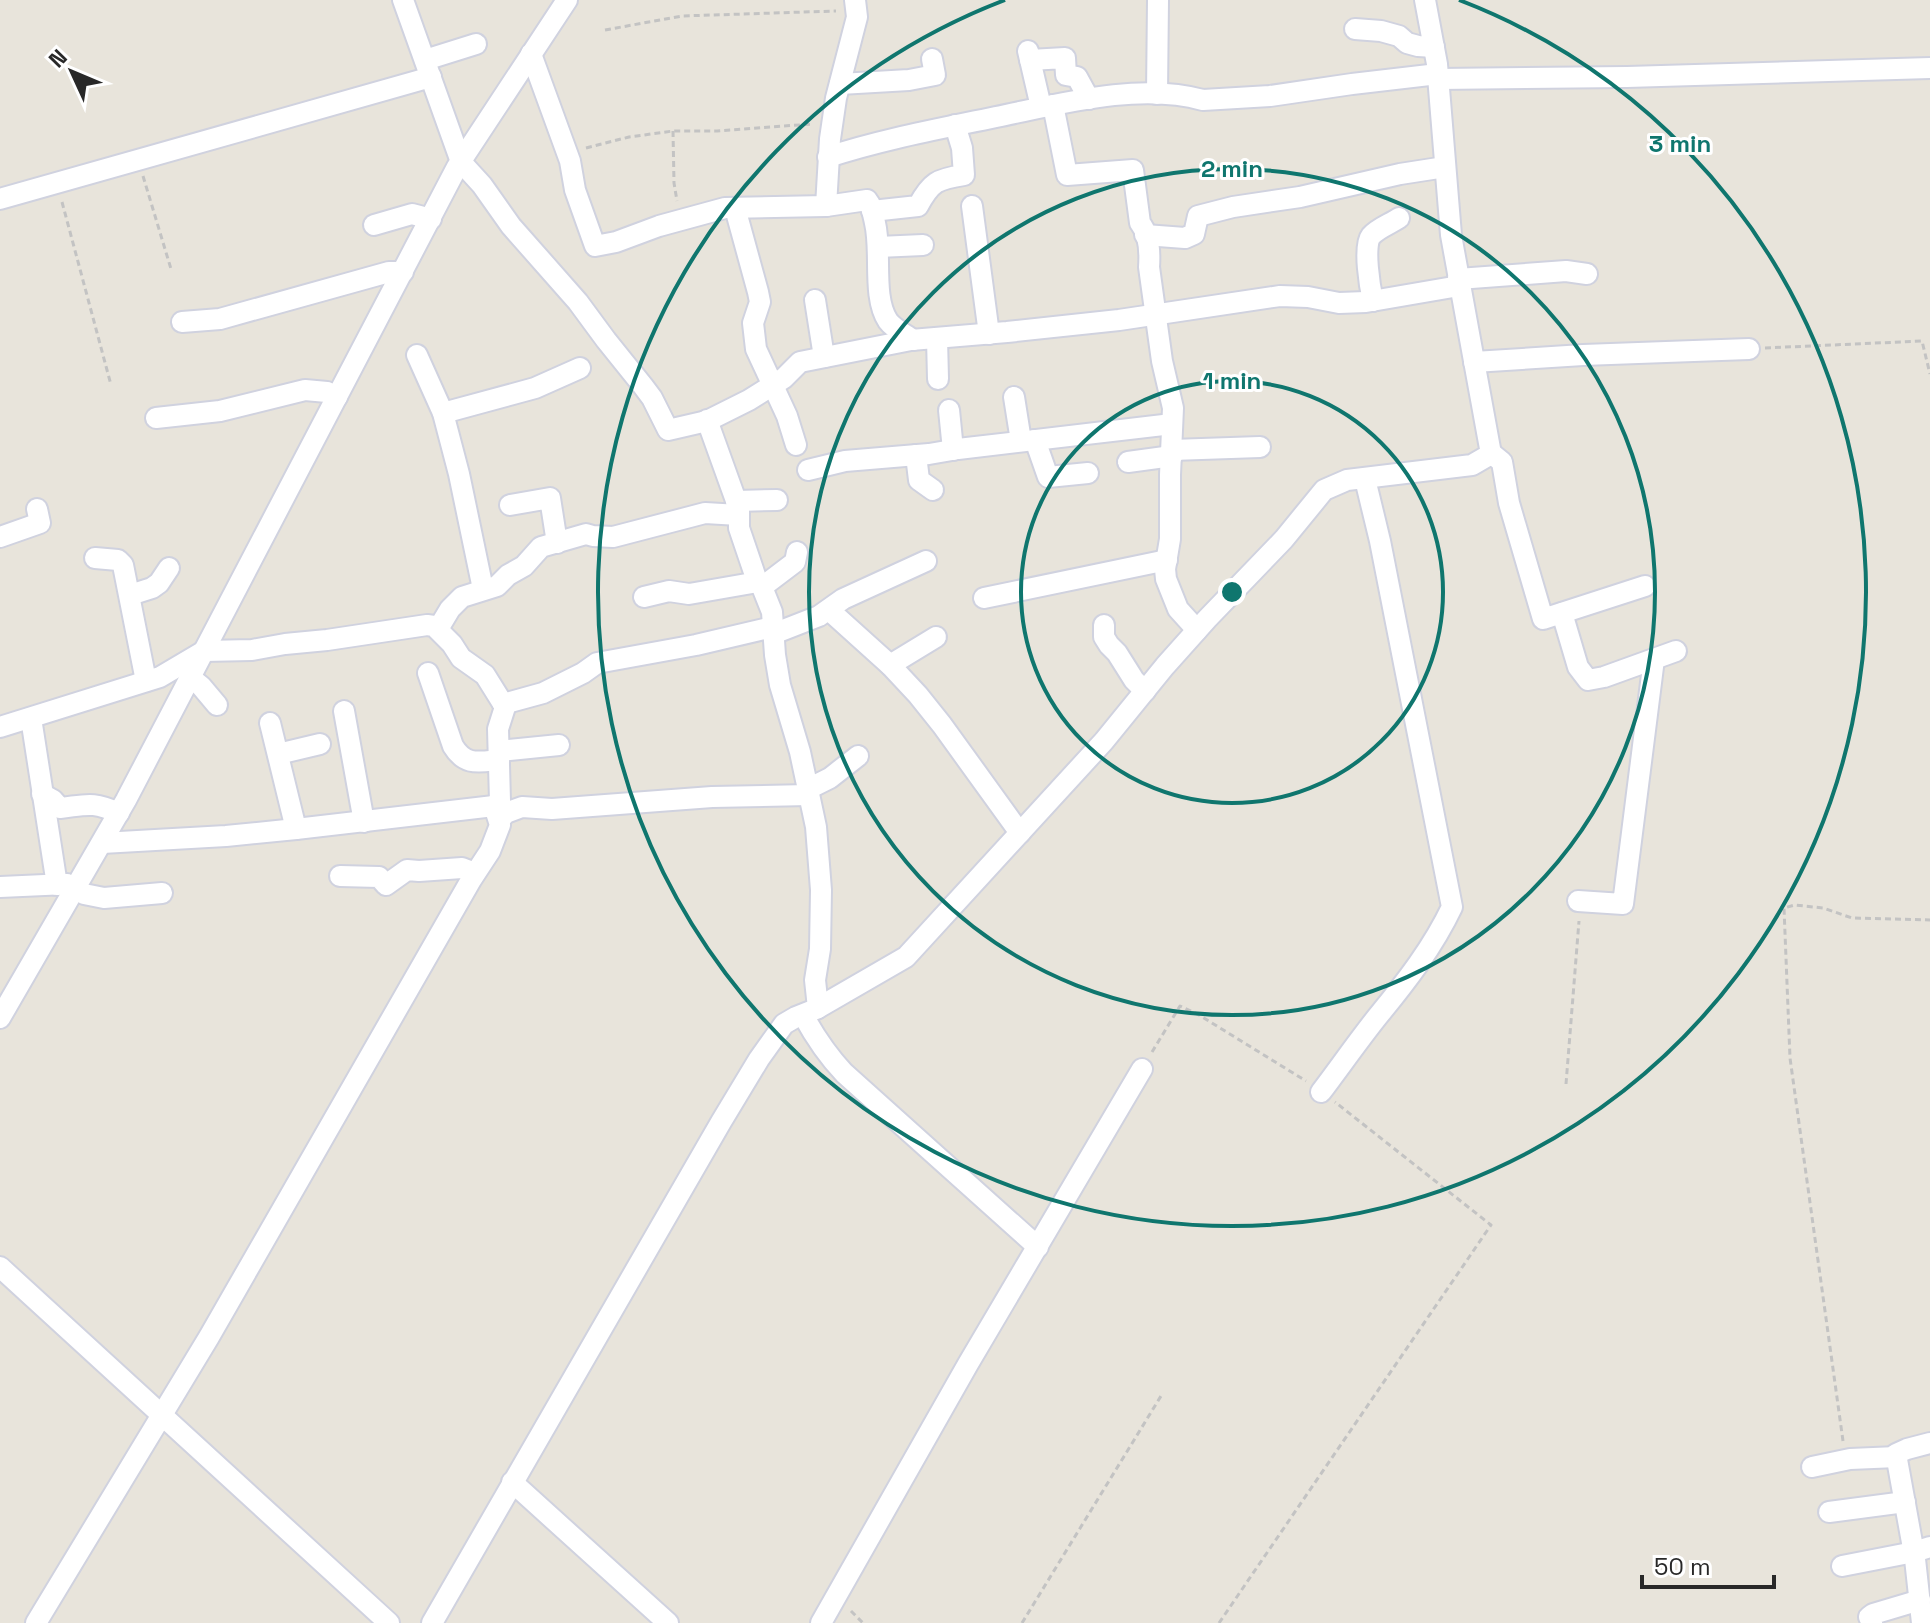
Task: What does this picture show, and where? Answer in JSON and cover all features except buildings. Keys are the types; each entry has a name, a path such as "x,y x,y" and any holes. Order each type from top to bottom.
{"street":[{"path":"403,0 461,162 511,226 578,302 652,398 668,430 707,420 749,400 784,378 800,362 913,340 1156,314 1280,296 1339,303 1373,301 1458,282 1566,271 1587,274"},
{"path":"0,1018 66,886 102,843 119,813 461,162 567,0"},
{"path":"1157,94 1158,0"},
{"path":"1425,0 1438,76 1451,235 1458,282 1491,453 1502,462 1509,503 1543,619 1645,586"},
{"path":"826,206 833,123 857,17 856,6"},
{"path":"1355,29 1381,31 1399,36 1407,43 1434,47"},
{"path":"0,199 138,161 428,69 476,44"},
{"path":"531,54 567,153 575,190 595,246 725,208 826,206 867,200 871,203 877,233 878,285 885,314 893,326 913,340"},
{"path":"1089,99 1077,77 1066,75 1065,58 1029,56 1067,175 1133,170 1140,223 1145,229 1150,252 1149,267 1162,361 1173,408 1166,579 1178,609 1197,630"},
{"path":"840,84 909,80 935,75 932,59"},
{"path":"828,157 955,125 1117,95 1157,94 1203,100 1257,97 1438,76 1627,77 1930,68"},
{"path":"872,211 918,206 924,192 938,181 964,175 962,148 955,125"},
{"path":"1145,235 1185,238 1194,234 1198,216 1207,213 1445,167"},
{"path":"972,206 989,334"},
{"path":"735,208 760,302 753,323 753,338 787,416 796,445"},
{"path":"374,225 412,214 431,219"},
{"path":"1373,301 1366,245 1372,235 1399,218"},
{"path":"878,247 923,245"},
{"path":"182,322 220,319 389,272 403,272"},
{"path":"815,300 824,357"},
{"path":"937,338 938,379"},
{"path":"1474,362 1749,349"},
{"path":"417,355 443,413 483,589"},
{"path":"443,413 535,388 580,368"},
{"path":"156,418 220,411 305,390 327,392 337,397"},
{"path":"1014,397 1028,440 1048,477 1088,473"},
{"path":"949,410 953,450"},
{"path":"707,420 737,508 739,528 772,612 780,685 800,752 816,827 821,890 820,949 811,1012 818,1042 844,1073 1038,1247"},
{"path":"808,470 845,461 1172,424"},
{"path":"1128,462 1172,453 1260,447"},
{"path":"432,1623 759,1059 784,1024 811,1012 906,957 1104,741 1197,630 1284,539 1324,490 1338,482 1472,465 1491,453"},
{"path":"916,455 919,480 933,490"},
{"path":"1321,1092 1430,948 1452,907 1365,479"},
{"path":"510,505 550,498 557,543"},
{"path":"438,629 462,597 497,586 524,566 541,547 586,534 613,537 705,513 777,500"},
{"path":"0,537 40,523 37,509"},
{"path":"644,597 669,591 689,594 760,584 795,562 797,552"},
{"path":"95,558 118,560 123,565 146,681"},
{"path":"984,598 1167,560"},
{"path":"503,704 543,693 597,663 773,631 819,616 843,599 926,561"},
{"path":"130,595 152,588 169,568"},
{"path":"829,610 918,695 1020,833"},
{"path":"1562,613 1578,667 1588,680 1676,651"},
{"path":"0,727 160,677 204,651 252,650 427,625 438,629 461,658 485,675 505,707 498,729 500,801 496,813 500,825 490,851 216,1324 36,1623"},
{"path":"1104,625 1104,637 1145,691"},
{"path":"890,665 936,637"},
{"path":"1579,901 1623,904 1654,659"},
{"path":"428,673 453,746 459,756 467,761 559,745"},
{"path":"191,678 217,705"},
{"path":"344,711 364,822"},
{"path":"31,718 42,794 66,886"},
{"path":"270,723 296,829"},
{"path":"278,754 320,744"},
{"path":"102,843 506,813 522,807 552,809 809,792 858,756"},
{"path":"42,794 60,808 97,804 119,813"},
{"path":"340,876 379,877 386,885 407,870 462,868 475,873"},
{"path":"0,887 66,886 104,898 162,893"},
{"path":"821,1623 968,1364 1142,1069"},
{"path":"0,1267 389,1623"},
{"path":"1922,1623 1922,1550 1905,1502 1896,1454 1930,1443"},
{"path":"1812,1467 1897,1457"},
{"path":"512,1482 668,1623"},
{"path":"1829,1512 1905,1502"},
{"path":"1842,1566 1922,1550"},
{"path":"1872,1623 1869,1617 1873,1614 1923,1597"}],"path":[{"path":"605,30 682,16 841,11 856,6"},
{"path":"567,153 629,137 673,131 833,123"},
{"path":"673,131 674,183 681,220"},
{"path":"138,161 171,269"},
{"path":"57,183 111,385"},
{"path":"1749,349 1922,341 1930,374"},
{"path":"1566,1084 1579,901"},
{"path":"1845,1461 1790,1058 1784,908 1795,905 1823,908 1852,918 1930,920"},
{"path":"1219,1623 1491,1225"},
{"path":"1022,1623 1161,1396"}]}
